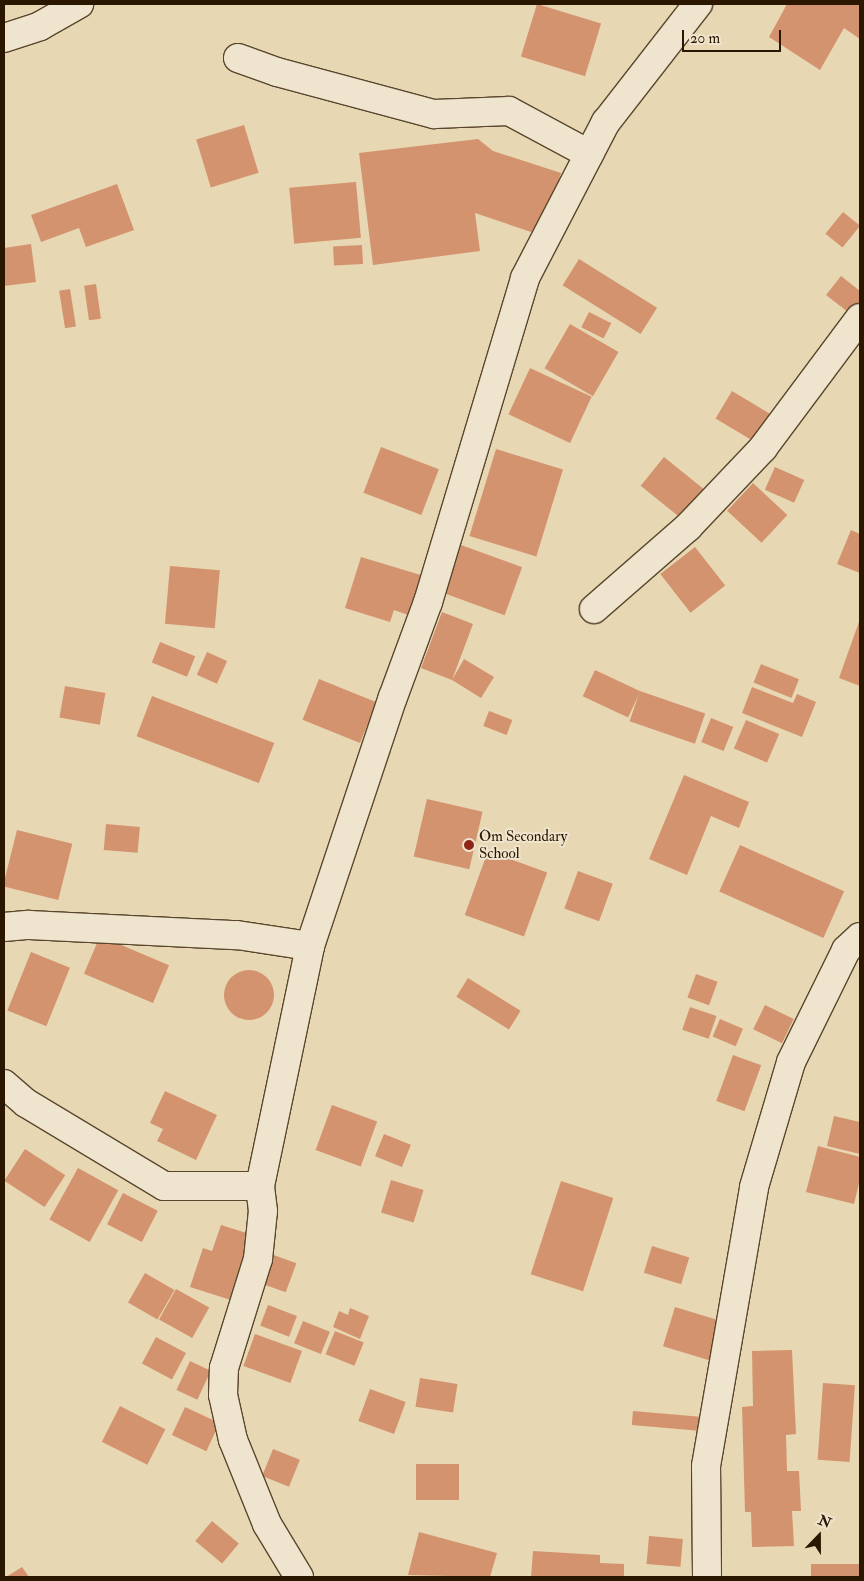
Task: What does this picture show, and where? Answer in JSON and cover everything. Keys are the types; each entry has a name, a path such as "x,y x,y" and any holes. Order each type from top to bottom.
{"street":[{"path":"4,38 40,26 80,4"},
{"path":"299,1577 267,1524 233,1440 223,1395 224,1368 258,1259 263,1211 260,1186 310,946 393,697 428,602 524,278 606,122 698,4"},
{"path":"238,58 277,72 434,114 509,112 589,154"},
{"path":"594,609 688,527 764,448 860,318"},
{"path":"4,927 29,925 237,935 310,946"},
{"path":"707,1577 706,1466 754,1188 791,1062 846,950 860,937"},
{"path":"4,1084 26,1103 164,1186 260,1186"}],"building":[{"path":"537,4 601,24 585,76 521,57"},
{"path":"787,4 860,4 860,39 844,28 820,70 769,37"},
{"path":"244,125 259,173 211,187 196,140"},
{"path":"478,139 493,151 561,173 540,235 475,213 480,251 373,265 359,153"},
{"path":"356,182 361,238 294,244 289,188"},
{"path":"117,184 134,230 86,247 79,228 41,242 31,215"},
{"path":"843,212 860,226 842,248 825,234"},
{"path":"31,244 36,282 4,286 4,248"},
{"path":"362,245 363,264 334,265 333,247"},
{"path":"579,259 657,308 641,334 563,285"},
{"path":"841,276 860,291 860,315 857,319 826,295"},
{"path":"96,284 101,319 89,320 84,286"},
{"path":"70,289 76,327 65,328 59,291"},
{"path":"589,312 611,323 604,338 581,327"},
{"path":"570,324 618,352 593,396 544,368"},
{"path":"530,368 592,397 570,443 508,414"},
{"path":"732,391 770,414 753,441 716,418"},
{"path":"381,447 439,469 421,515 363,493"},
{"path":"496,449 563,469 536,556 469,536"},
{"path":"664,457 707,492 683,520 641,486"},
{"path":"775,467 804,480 794,503 765,490"},
{"path":"753,483 787,515 761,543 727,511"},
{"path":"851,530 860,534 860,573 837,564"},
{"path":"461,545 522,567 505,615 444,593"},
{"path":"695,547 725,586 690,613 660,574"},
{"path":"361,557 424,576 411,616 394,610 390,622 345,608"},
{"path":"170,566 220,570 215,628 165,624"},
{"path":"442,612 473,624 452,680 421,668"},
{"path":"860,619 860,686 839,678"},
{"path":"160,642 195,656 187,677 152,662"},
{"path":"207,652 227,661 217,684 197,675"},
{"path":"464,659 494,677 481,698 452,680"},
{"path":"761,664 799,679 792,698 754,683"},
{"path":"595,670 640,691 628,717 583,696"},
{"path":"319,679 376,702 360,743 303,720"},
{"path":"65,686 105,693 100,725 59,718"},
{"path":"752,687 793,703 797,694 816,702 802,737 742,713"},
{"path":"640,691 705,713 695,744 630,721"},
{"path":"152,696 274,743 259,783 137,736"},
{"path":"489,711 512,720 507,735 483,726"},
{"path":"711,718 733,727 724,751 701,742"},
{"path":"746,720 779,734 767,763 734,749"},
{"path":"684,775 749,802 739,828 711,816 687,875 649,859"},
{"path":"427,799 483,812 469,869 414,856"},
{"path":"106,824 140,827 138,853 104,850"},
{"path":"17,830 72,844 58,900 4,887"},
{"path":"740,845 844,891 823,938 719,892"},
{"path":"488,851 547,873 524,936 465,915"},
{"path":"578,871 613,884 599,921 564,909"},
{"path":"100,936 169,965 153,1003 84,974"},
{"path":"31,952 70,968 46,1026 7,1010"},
{"path":"244,970 254,970 267,977 274,990 274,1000 267,1013 254,1020 244,1020 235,1016 228,1009 224,1000 224,990 228,981 235,974"},
{"path":"696,974 718,982 709,1005 687,997"},
{"path":"468,978 521,1011 509,1030 456,997"},
{"path":"765,1005 794,1019 782,1043 753,1029"},
{"path":"690,1007 716,1016 709,1039 682,1030"},
{"path":"720,1019 743,1029 736,1046 713,1036"},
{"path":"733,1055 761,1065 744,1111 716,1101"},
{"path":"165,1091 217,1115 196,1160 157,1141 163,1129 150,1123"},
{"path":"332,1105 377,1121 361,1167 316,1150"},
{"path":"834,1116 860,1122 860,1154 827,1146"},
{"path":"384,1134 411,1145 402,1167 375,1156"},
{"path":"818,1146 860,1157 860,1179 854,1204 806,1192"},
{"path":"25,1149 65,1175 45,1207 4,1181"},
{"path":"78,1168 118,1190 90,1242 49,1220"},
{"path":"391,1180 424,1190 414,1222 381,1213"},
{"path":"561,1181 613,1198 583,1291 531,1274"},
{"path":"123,1193 158,1211 142,1242 107,1224"},
{"path":"221,1225 256,1236 234,1301 190,1287 203,1248 212,1251"},
{"path":"652,1246 689,1257 681,1284 644,1273"},
{"path":"271,1254 296,1263 286,1292 260,1283"},
{"path":"145,1273 174,1290 157,1319 128,1302"},
{"path":"176,1289 209,1307 192,1338 159,1320"},
{"path":"268,1305 297,1316 289,1337 260,1326"},
{"path":"675,1307 728,1323 716,1362 663,1346"},
{"path":"350,1308 369,1316 360,1339 333,1327 339,1311 348,1315"},
{"path":"303,1321 330,1332 321,1354 294,1343"},
{"path":"335,1331 364,1343 354,1366 326,1354"},
{"path":"255,1334 302,1351 290,1383 243,1366"},
{"path":"156,1337 186,1353 172,1379 142,1363"},
{"path":"792,1350 796,1434 786,1435 787,1471 799,1471 801,1511 792,1511 794,1546 752,1547 751,1512 745,1512 742,1407 753,1406 752,1351"},
{"path":"190,1361 211,1371 197,1400 176,1390"},
{"path":"420,1378 458,1384 453,1413 415,1407"},
{"path":"823,1383 855,1385 850,1462 818,1460"},
{"path":"370,1389 406,1402 394,1434 358,1421"},
{"path":"120,1406 165,1429 147,1465 102,1442"},
{"path":"185,1407 219,1423 206,1451 172,1435"},
{"path":"633,1411 703,1417 702,1431 632,1425"},
{"path":"273,1449 300,1460 289,1487 262,1476"},
{"path":"416,1464 459,1464 459,1500 416,1500"},
{"path":"212,1521 239,1543 222,1563 195,1541"},
{"path":"419,1532 497,1553 490,1577 408,1575"},
{"path":"649,1536 683,1539 680,1567 647,1564"},
{"path":"533,1551 600,1555 600,1563 624,1564 624,1577 531,1577"},
{"path":"811,1564 860,1564 860,1577 811,1577"},
{"path":"22,1567 29,1577 6,1577"}],"place":[{"name":"Om Secondary School","path":"469,845"}]}
